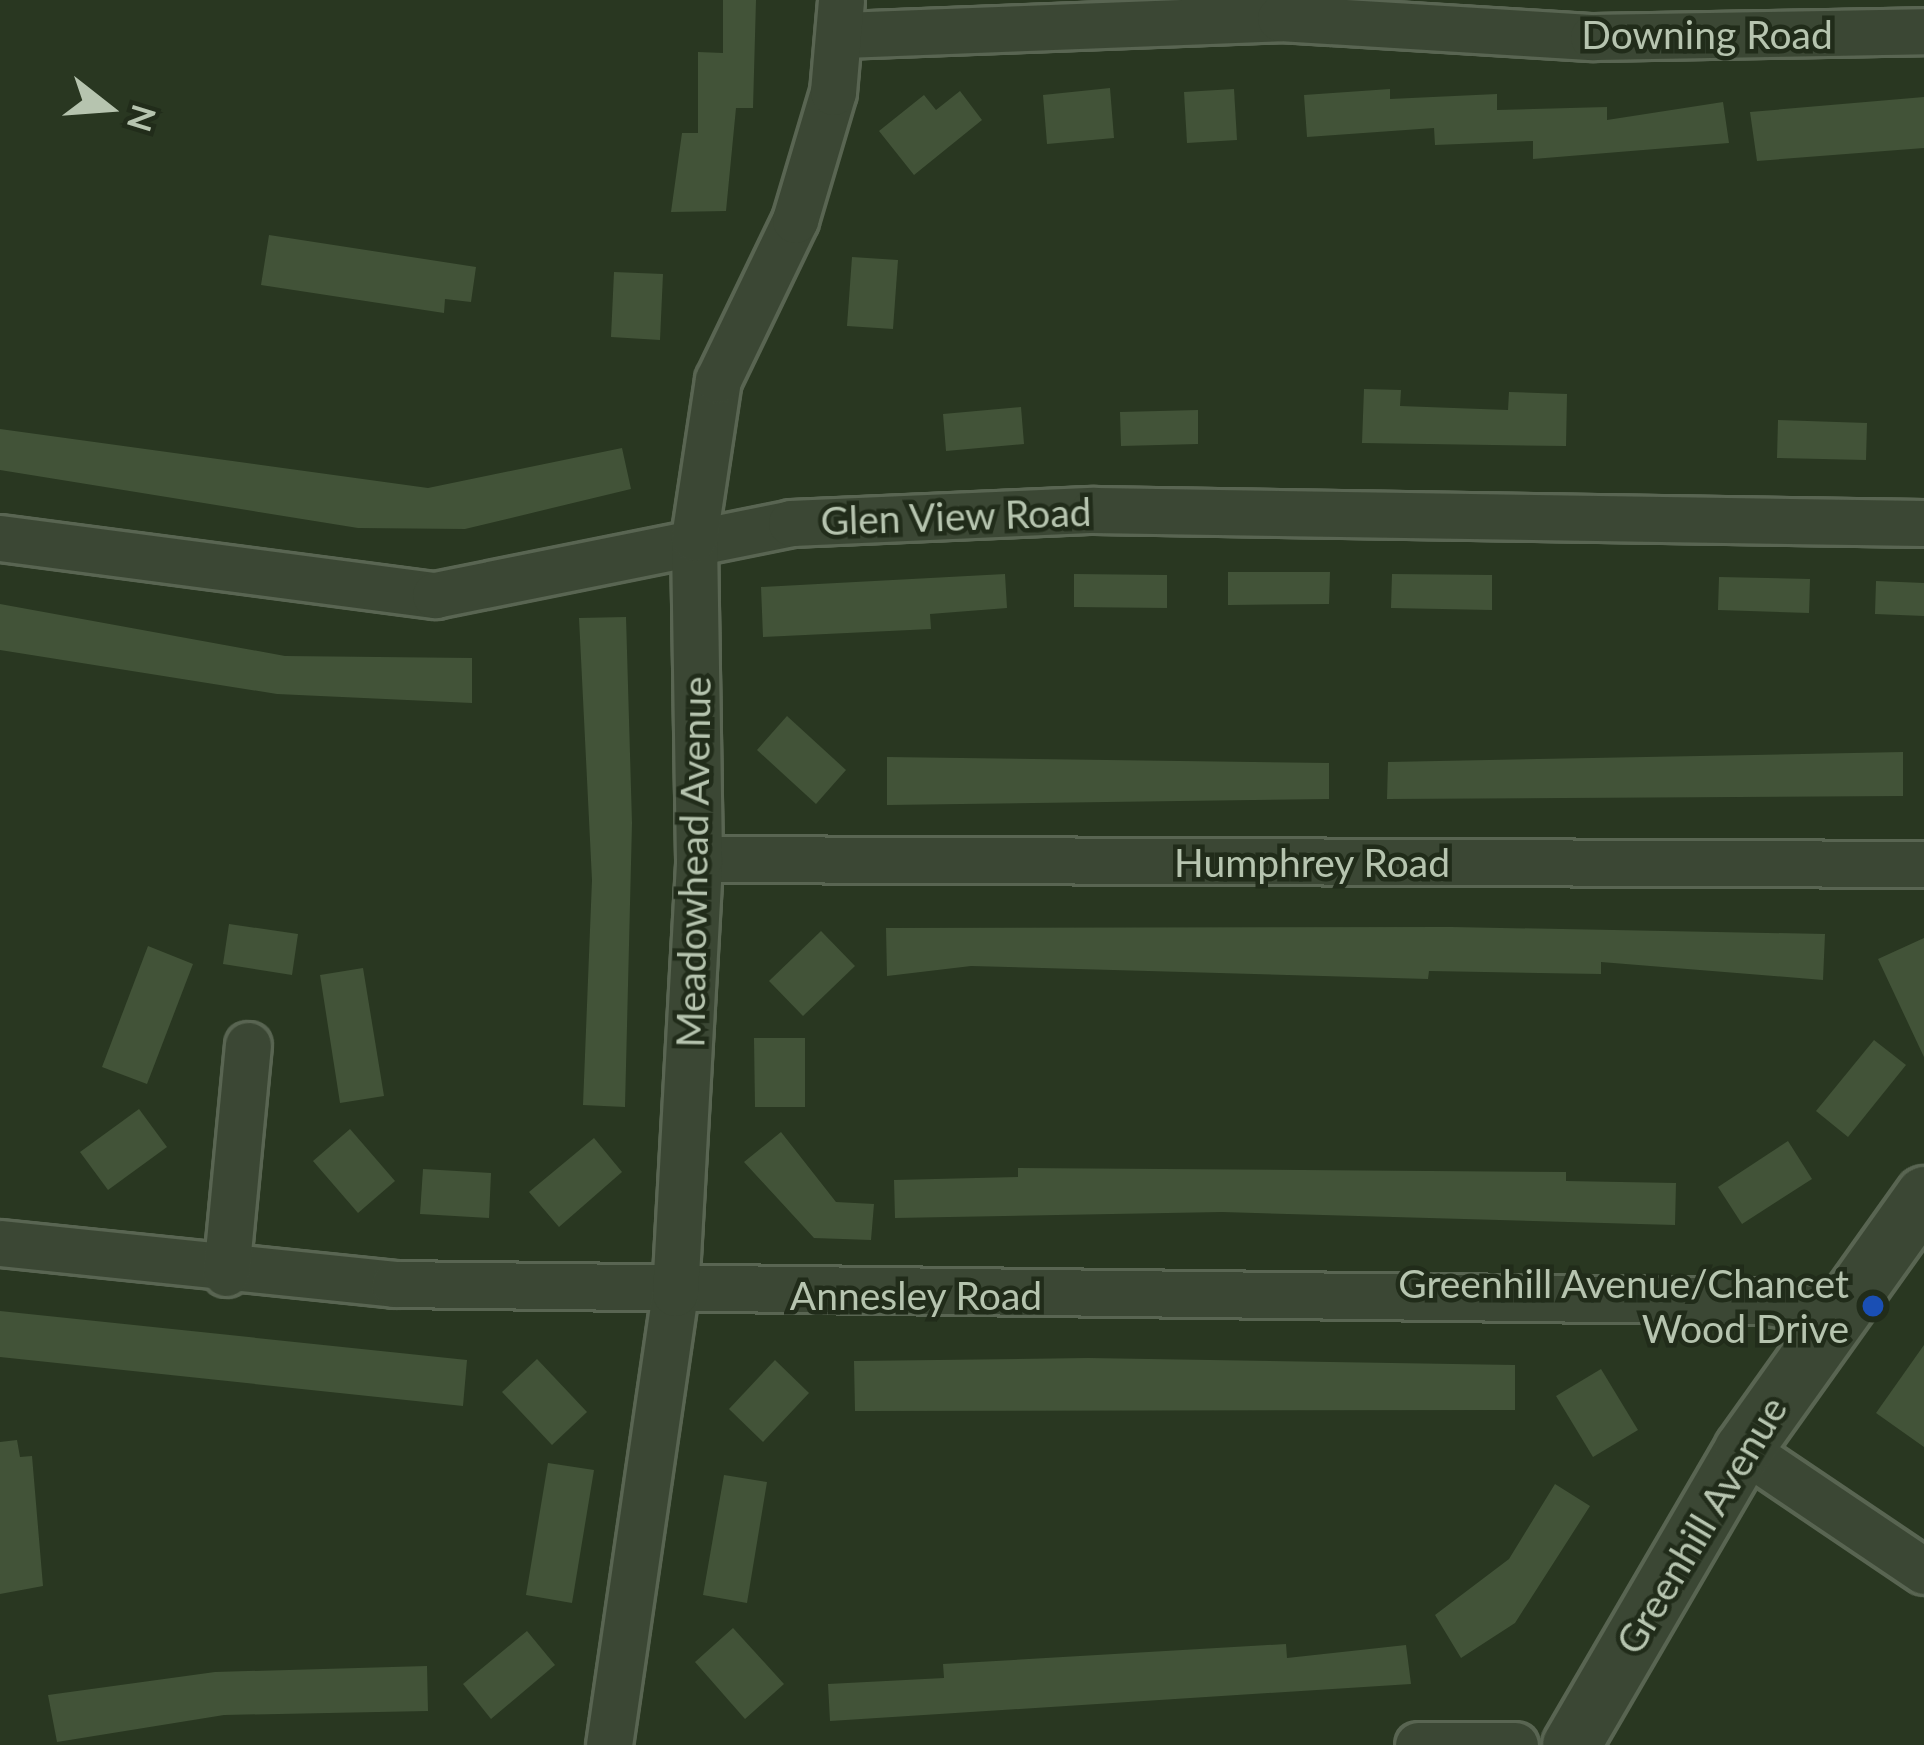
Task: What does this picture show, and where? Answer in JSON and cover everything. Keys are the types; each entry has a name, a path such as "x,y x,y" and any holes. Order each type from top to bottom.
{"street":[{"name":"Downing Road","path":"842,17 1280,18 1635,38 1924,31"},
{"name":"Meadowhead Avenue","path":"609,1745 675,1293 699,860 694,538 718,380 786,245 842,17"},
{"name":"Glen View Road","path":"0,538 435,595 694,538 1094,509 1924,523"},
{"name":"Humphrey Road","path":"699,860 1924,865"},
{"path":"226,1273 248,1045"},
{"name":"Greenhill Avenue","path":"1571,1745 1743,1450 1834,1313 1924,1195"},
{"name":"Annesley Road","path":"0,1243 226,1273 675,1293 1761,1301 1834,1313"},
{"path":"1743,1450 1924,1571"},
{"path":"1418,1745 1515,1745"}],"building":[{"path":"723,0 756,0 753,108 736,108 726,211 671,212 682,133 698,133 698,52 723,53"},
{"path":"1110,88 1114,138 1047,144 1043,95"},
{"path":"1234,89 1237,140 1187,143 1184,92"},
{"path":"1390,89 1390,99 1497,94 1497,110 1607,107 1607,120 1723,102 1729,143 1533,159 1533,141 1435,145 1434,128 1307,137 1304,95"},
{"path":"960,91 982,120 914,175 879,131 924,95 936,110"},
{"path":"1924,97 1924,148 1757,161 1750,112"},
{"path":"269,235 476,267 471,302 445,299 444,313 261,285"},
{"path":"852,257 898,260 893,329 847,326"},
{"path":"614,272 663,274 660,340 611,337"},
{"path":"1364,389 1401,390 1400,406 1508,410 1509,392 1567,394 1566,446 1362,443"},
{"path":"1021,407 1024,444 946,451 943,414"},
{"path":"1198,410 1198,444 1121,446 1120,412"},
{"path":"1778,420 1867,423 1866,460 1777,458"},
{"path":"0,429 428,488 622,448 631,489 465,529 358,528 0,470"},
{"path":"1228,572 1330,572 1329,604 1228,605"},
{"path":"1005,574 1007,608 930,614 931,629 763,637 761,587"},
{"path":"1074,574 1167,575 1167,608 1074,607"},
{"path":"1392,574 1492,575 1492,610 1391,608"},
{"path":"1719,577 1810,579 1809,613 1718,610"},
{"path":"1876,581 1924,583 1924,616 1875,614"},
{"path":"0,604 285,656 472,658 472,703 277,694 0,650"},
{"path":"626,617 632,823 625,1107 583,1105 592,880 579,618"},
{"path":"787,716 846,770 816,804 757,750"},
{"path":"1903,752 1903,796 1387,799 1388,762"},
{"path":"887,757 1329,763 1329,799 887,805"},
{"path":"229,924 298,934 292,975 223,964"},
{"path":"1451,927 1825,934 1823,980 1601,962 1601,974 1429,971 1428,979 971,966 887,976 886,928"},
{"path":"821,931 855,966 803,1016 769,981"},
{"path":"1924,938 1924,1057 1878,959"},
{"path":"148,946 193,964 147,1084 102,1067"},
{"path":"363,968 384,1096 340,1103 320,975"},
{"path":"754,1038 805,1038 805,1107 755,1107"},
{"path":"1874,1040 1906,1065 1848,1137 1816,1111"},
{"path":"139,1109 167,1147 108,1190 80,1152"},
{"path":"350,1129 395,1181 358,1213 313,1161"},
{"path":"781,1132 836,1202 874,1204 871,1240 814,1238 744,1162"},
{"path":"594,1138 622,1172 559,1227 529,1192"},
{"path":"1788,1141 1812,1179 1742,1224 1718,1187"},
{"path":"1018,1168 1566,1172 1566,1181 1676,1183 1675,1225 1222,1212 895,1218 894,1180 1018,1177"},
{"path":"423,1169 491,1173 489,1218 420,1214"},
{"path":"0,1311 467,1360 463,1406 0,1357"},
{"path":"1924,1345 1924,1447 1876,1413"},
{"path":"1088,1358 1515,1365 1515,1410 855,1411 854,1361"},
{"path":"537,1359 587,1412 552,1445 502,1392"},
{"path":"775,1360 809,1393 763,1442 729,1409"},
{"path":"1601,1369 1638,1430 1593,1457 1556,1396"},
{"path":"17,1440 20,1457 32,1456 43,1586 0,1594 0,1442"},
{"path":"548,1463 594,1470 572,1603 526,1595"},
{"path":"724,1475 767,1482 747,1603 703,1595"},
{"path":"1555,1484 1590,1506 1515,1623 1461,1658 1435,1615 1509,1559"},
{"path":"733,1628 784,1684 745,1719 695,1662"},
{"path":"527,1631 555,1665 491,1719 463,1684"},
{"path":"1286,1644 1287,1658 1406,1645 1411,1684 830,1721 828,1684 944,1678 943,1664"},
{"path":"427,1666 428,1711 224,1715 57,1742 48,1695 215,1672"}],"place":[{"name":"Greenhill Avenue/Chancet Wood Drive","path":"1873,1306"}]}
